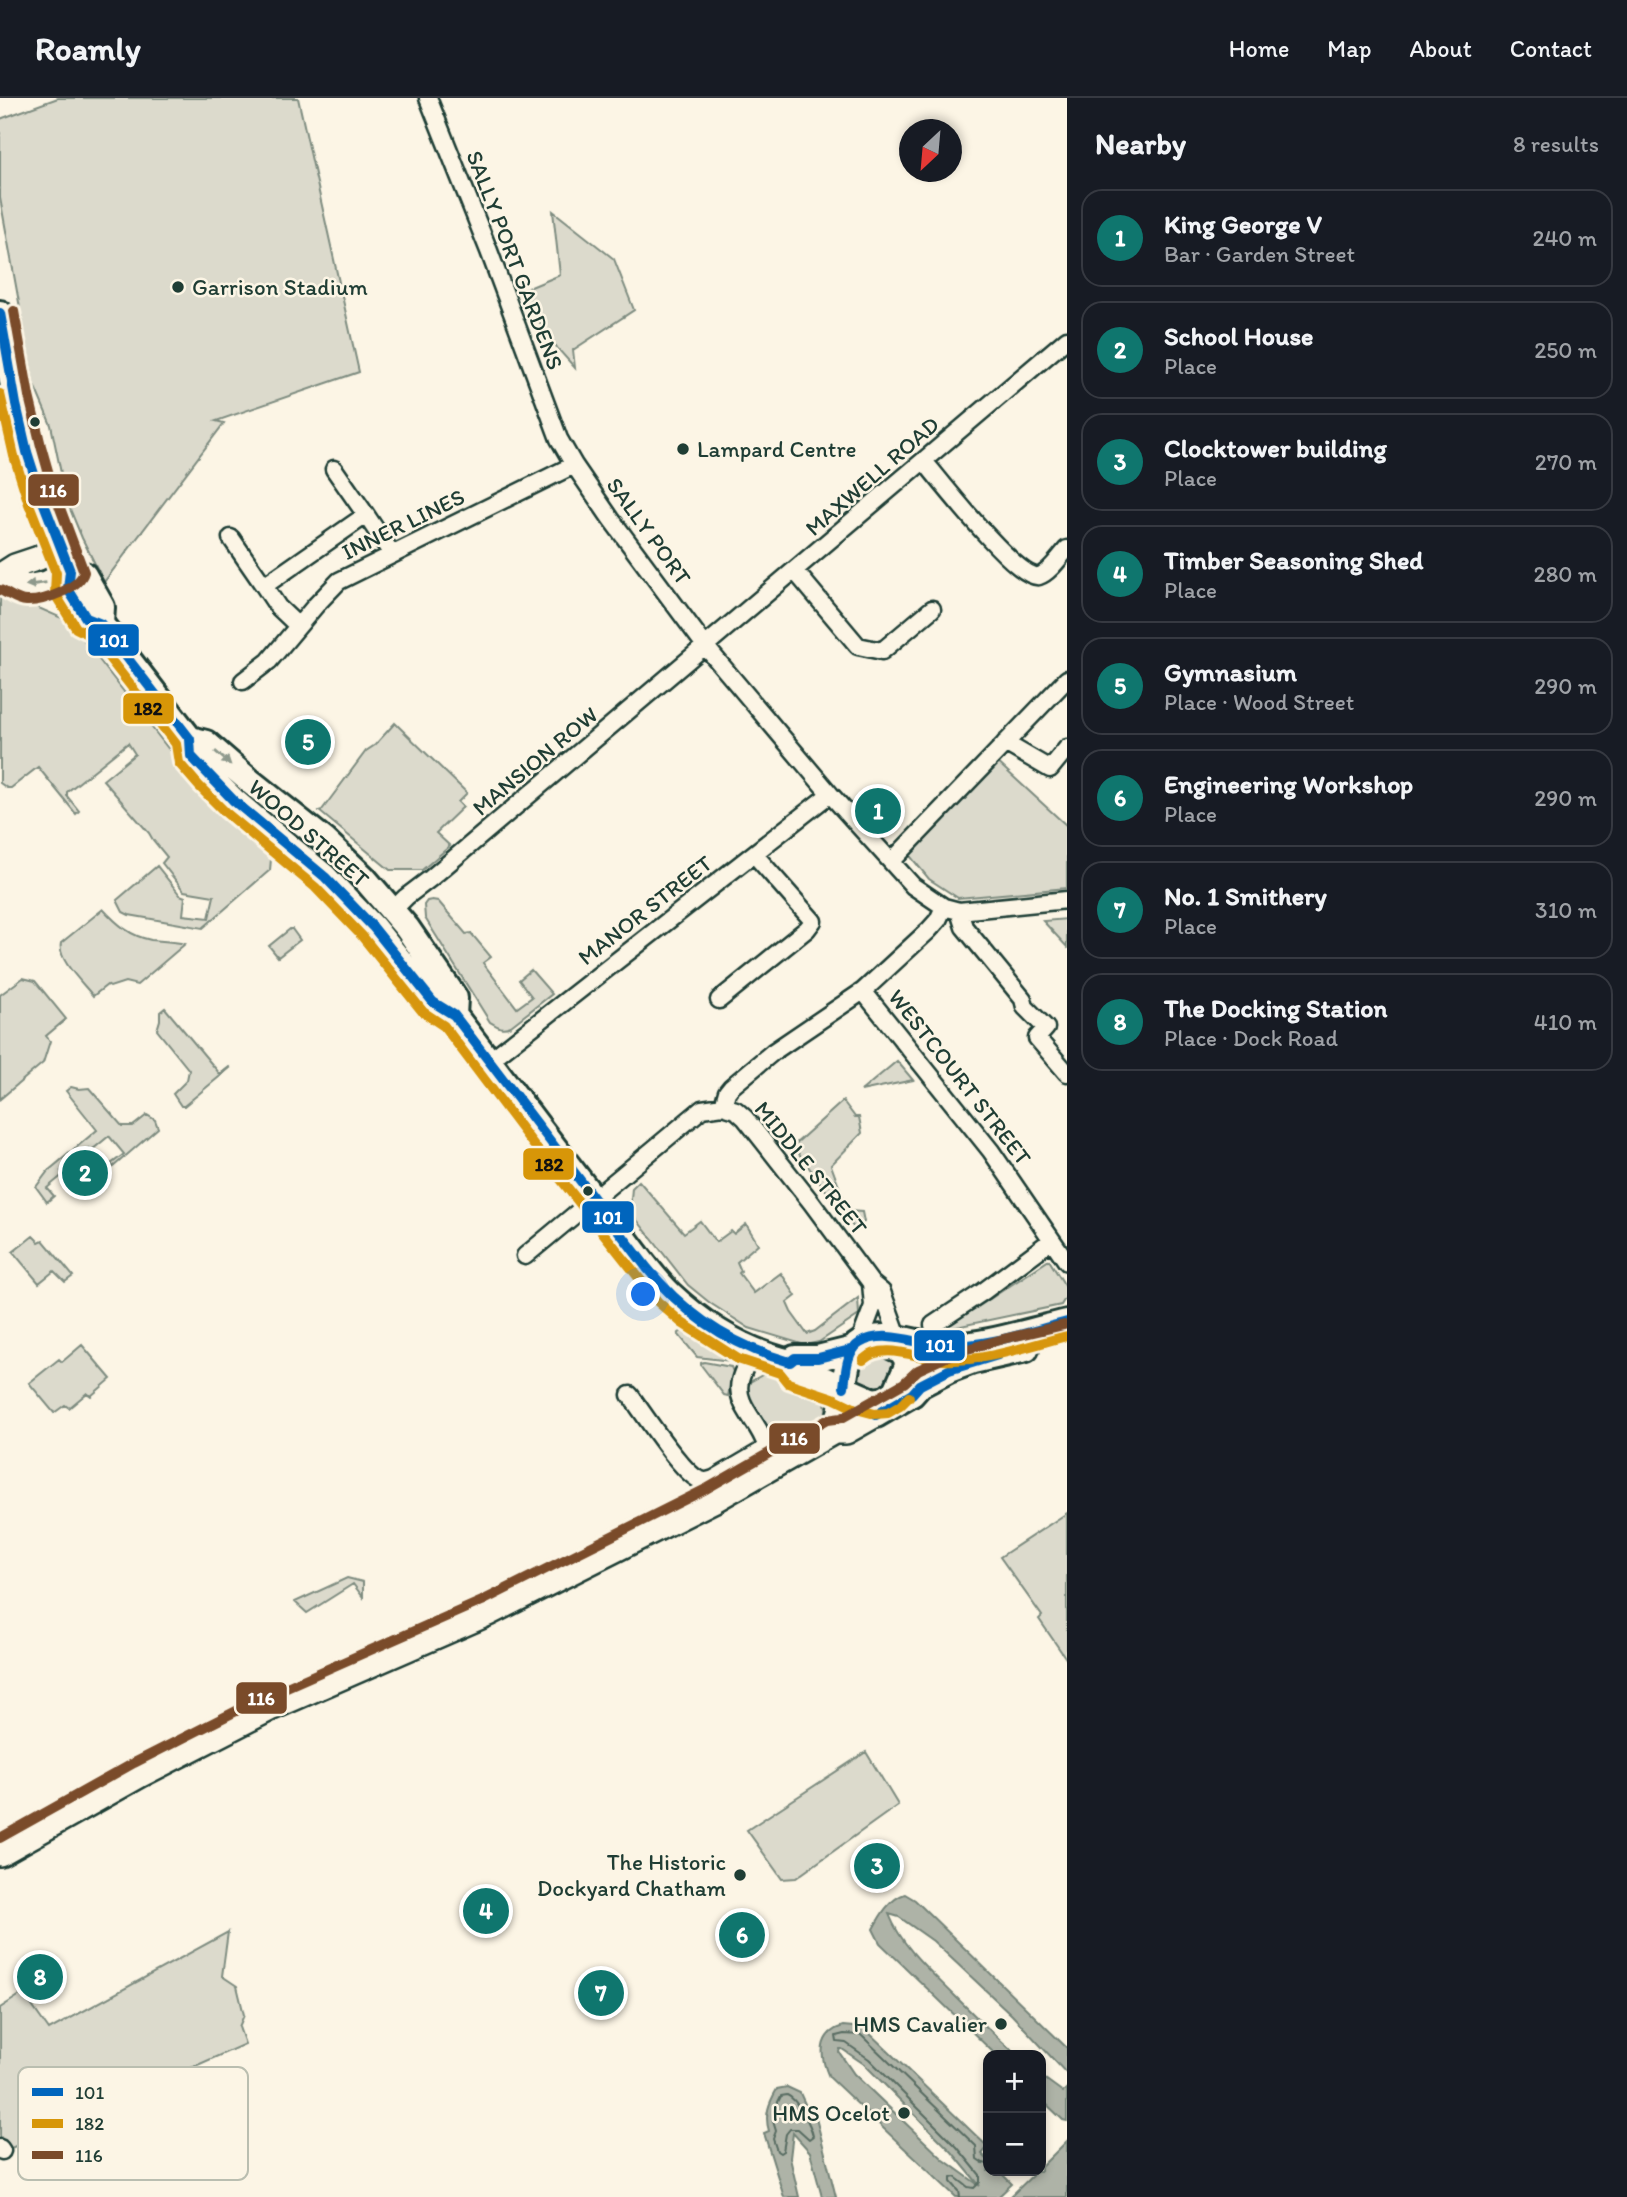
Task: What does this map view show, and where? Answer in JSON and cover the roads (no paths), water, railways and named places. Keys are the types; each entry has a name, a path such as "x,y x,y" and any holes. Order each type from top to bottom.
{"main road":[{"name":"WOOD STREET","path":"0,313 27,452 41,499 71,571 68,589 86,618 101,624 190,738 206,743 325,841 364,878 393,910 455,998 454,1015"},
{"name":"WOOD STREET","path":"190,738 191,756 209,776 251,816 309,862 355,906 433,1002 454,1015 668,1292 711,1326 753,1350 790,1362 794,1370 844,1387"},
{"path":"309,862 325,841"},
{"path":"373,927 393,910"},
{"path":"1067,1322 959,1346 872,1342 848,1365 844,1387 873,1401 886,1402 912,1385 920,1385 949,1370 1067,1339"},
{"name":"WOOD STREET","path":"790,1362 795,1358 818,1358 872,1342"},
{"path":"872,1342 901,1351 906,1358 907,1370 886,1402"}],"street":[{"name":"SALLY PORT GARDENS","path":"428,98 559,439"},
{"name":"MAXWELL ROAD","path":"706,647 1067,339"},
{"name":"SALLY PORT","path":"559,439 611,519 706,647 830,794 913,886 951,909"},
{"path":"924,461 1008,558 1024,572 1033,576 1041,575 1067,549"},
{"name":"INNER LINES","path":"243,681 269,661 340,581 574,465"},
{"path":"334,469 392,554"},
{"path":"264,586 366,515"},
{"path":"231,538 278,607 298,626"},
{"path":"1,574 39,558 59,544"},
{"path":"1,574 26,587 47,583 71,571"},
{"path":"795,571 858,646 882,651 932,609"},
{"name":"MANSION ROW","path":"393,910 706,647"},
{"path":"892,861 1067,679"},
{"path":"1005,743 1050,769 1067,748"},
{"name":"MANOR STREET","path":"489,1061 830,794"},
{"path":"719,1000 807,929 813,921 754,853"},
{"path":"723,1105 729,1089 773,1052 863,991 951,909 1067,900"},
{"path":"951,909 1023,999 1025,1007 1046,1028 1037,1038 1067,1073"},
{"name":"WESTCOURT STREET","path":"863,991 991,1151 1067,1262"},
{"name":"MIDDLE STREET","path":"594,1199 702,1109 723,1105 736,1110 745,1118 872,1283 883,1292 872,1342"},
{"path":"525,1256 594,1199"},
{"path":"933,1325 1052,1240"},
{"path":"872,1283 872,1342"},
{"path":"630,1395 683,1468 706,1482 766,1446 763,1434 743,1406 739,1394 740,1381 753,1350"},
{"path":"834,1432 841,1411 844,1387"},
{"path":"0,1854 141,1775 270,1709 488,1614 713,1502 834,1432 846,1432 886,1402"}],"water":[{"path":"905,1894 915,1900 1067,2048 1067,2074 1012,2015 933,1941 899,1917 889,1914 901,1937 917,1958 1012,2050 991,2050 880,1943 873,1929 882,1914 899,1896"},
{"path":"843,2026 864,2028 983,2142 983,2176 1004,2176 1012,2184 998,2197 956,2197 829,2077 823,2047 829,2035","holes":["840,2049 864,2064 952,2152 980,2186 944,2160 854,2074 839,2052"]},
{"path":"1046,2080 1063,2092 1067,2088 1067,2121 1046,2104"},
{"path":"787,2087 800,2093 810,2115 816,2118 836,2197 822,2197 810,2152 793,2133 790,2158 799,2197 784,2197 764,2133 769,2131 767,2114 774,2094 777,2089"},
{"path":"1067,2141 1067,2197 1010,2197 1032,2176 1046,2176 1046,2162"}],"place":[{"name":"Garrison Stadium","path":"178,287"},
{"name":"Lampard Centre","path":"683,449"},
{"name":"Gymnasium","path":"308,742"},
{"name":"King George V","path":"878,811"},
{"name":"School House","path":"85,1173"},
{"name":"Clocktower building","path":"877,1866"},
{"name":"The Historic Dockyard Chatham","path":"740,1875"},
{"name":"Timber Seasoning Shed","path":"486,1911"},
{"name":"Engineering Workshop","path":"742,1935"},
{"name":"The Docking Station","path":"40,1977"},
{"name":"No. 1 Smithery","path":"601,1993"},
{"name":"HMS Cavalier","path":"1001,2024"},
{"name":"HMS Ocelot","path":"904,2113"}]}
